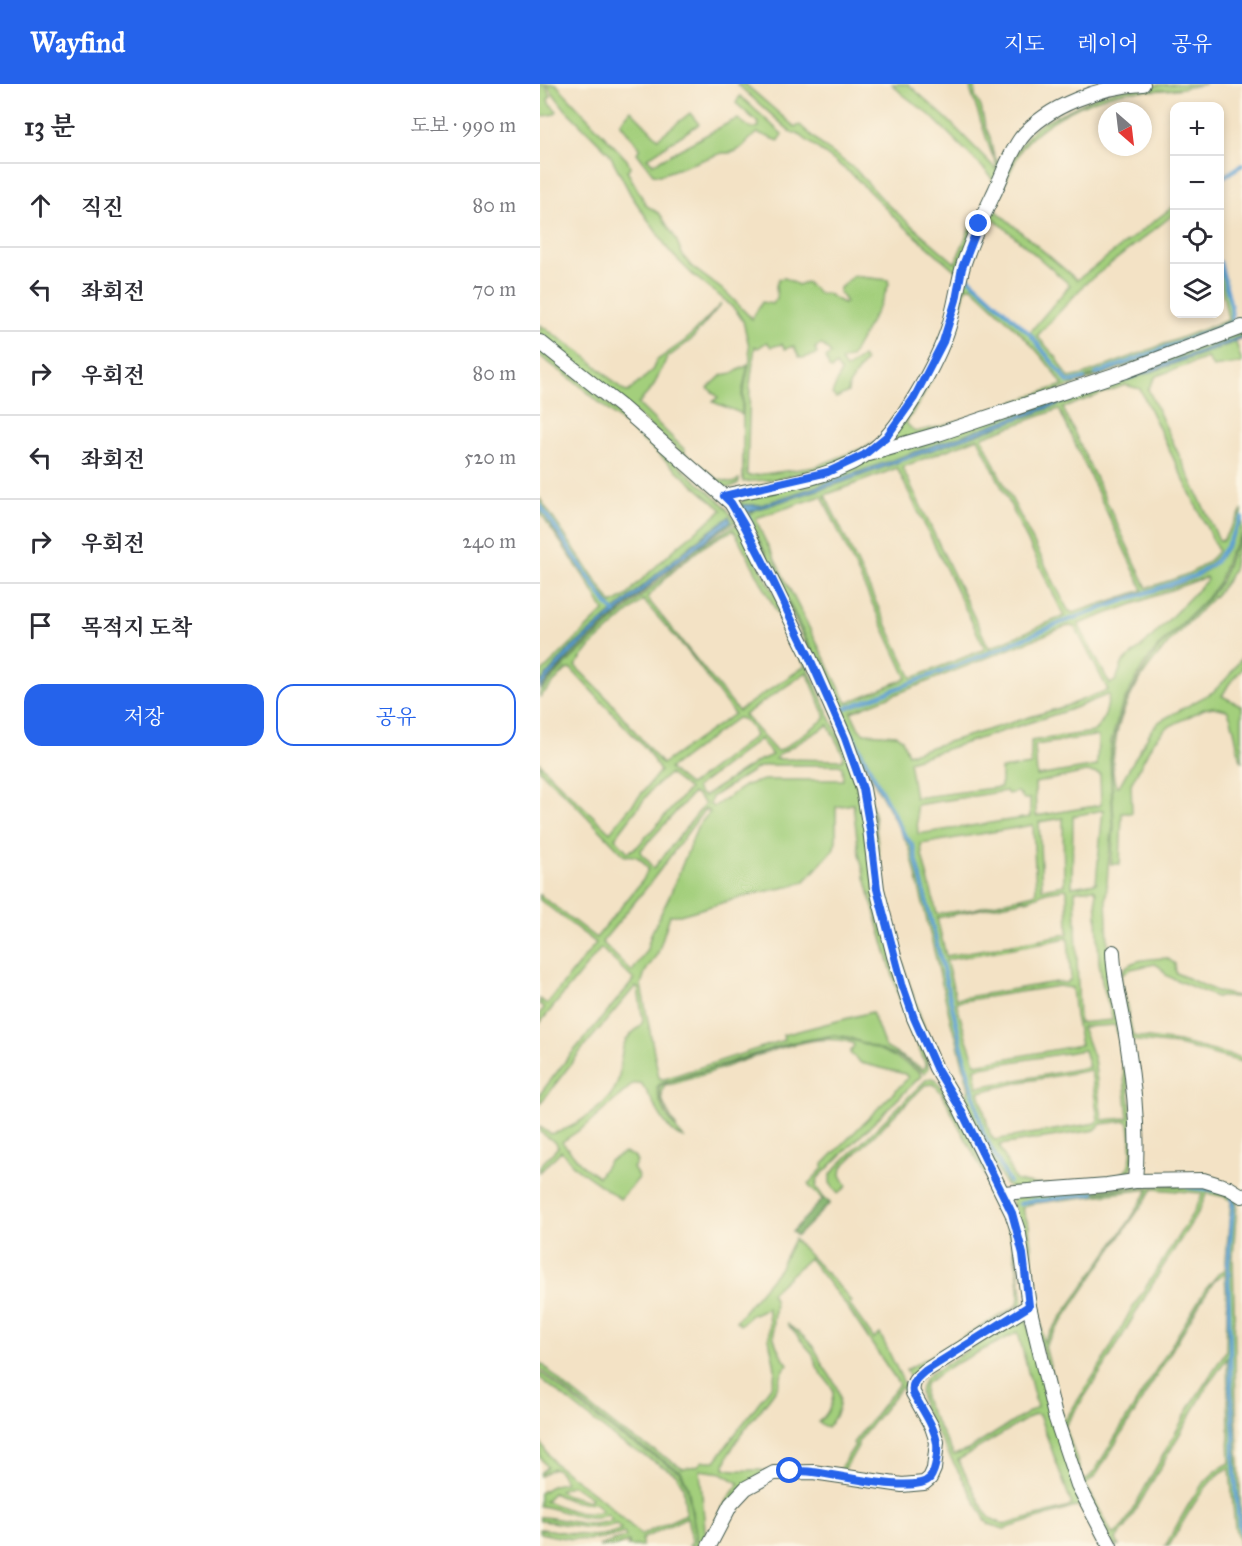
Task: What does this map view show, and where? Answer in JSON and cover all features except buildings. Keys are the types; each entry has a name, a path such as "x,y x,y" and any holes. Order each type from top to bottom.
{"street":[{"path":"724,496 818,475 848,464 864,455 887,436 914,398 937,355 948,329 968,252 979,224 1020,140 1039,121 1086,96 1118,86 1143,84"},
{"path":"864,455 938,434 1126,370 1242,327"},
{"path":"540,342 583,374 731,503 770,575 808,654 845,738 863,789 874,871 885,924 914,1018 936,1068 960,1108 1003,1193 1019,1234 1029,1306 1066,1453 1078,1485 1110,1546"},
{"path":"1113,952 1115,979 1128,1047 1134,1095 1137,1154 1135,1181"},
{"path":"1003,1193 1135,1181 1203,1180 1228,1188 1242,1196"},
{"path":"709,1546 730,1504 746,1488 774,1473 813,1472 902,1485 924,1483 930,1478 936,1458 937,1442 932,1427 913,1393 912,1387 915,1380 925,1371 1029,1306"}],"green space":[{"path":"540,84 544,84 551,96 548,99 549,103 557,111 554,114 540,117"},
{"path":"546,84 556,84 627,160 630,167 627,171 647,206 660,214 691,266 727,293 752,319 762,302 772,304 777,299 776,286 779,279 785,278 798,285 806,282 820,294 826,293 844,304 846,302 839,292 840,288 853,276 888,280 889,284 882,301 851,357 841,361 846,369 862,357 865,361 849,385 848,392 836,398 832,394 841,372 836,365 832,369 829,368 826,358 831,354 824,346 820,345 815,348 817,354 803,358 799,357 794,346 785,349 782,344 771,347 767,342 758,348 755,346 750,385 747,474 749,476 815,467 875,443 832,466 776,479 743,482 743,393 750,360 743,321 726,301 693,275 670,252 631,195 609,153 565,109"},
{"path":"737,84 745,84 795,127 800,125 824,147 855,169 888,205 955,263 973,220 977,219 957,272 896,219 854,176 797,133 792,133"},
{"path":"892,84 908,84 946,118 997,170 971,92 970,84 975,84 975,96 981,107 993,153 1000,166 995,183 930,115"},
{"path":"1206,84 1170,90 1123,92 1095,100 1052,121 1029,140 1020,151 993,208 1077,280 1170,209 1170,217 1086,283 1037,336 1056,357 1069,378 1083,375 1228,320 1224,300 1224,281 1231,321 1085,378 1068,381 1030,332 1070,285 991,216 966,276 1029,334 1067,383 1085,379 1232,323 1242,320 1242,323 1088,380 938,431 888,444 888,440 918,398 943,351 954,319 971,247 1017,150 1032,131 1044,122 1099,95 1129,87","holes":["966,287 972,287 1032,345 1063,385 942,426 915,432 906,423 922,398 953,337"]},
{"path":"740,96 782,134 779,141 758,133 735,152 722,153 660,175 653,174 637,153 640,148 620,123 631,110 658,138 690,113 699,124 647,158 653,164 738,119 752,129 759,127 758,123 736,103"},
{"path":"721,304 691,340 667,358 653,387 638,404 685,450 685,453 717,479 733,483 739,479 737,484 729,487 719,485 578,364 540,335 540,325 584,355 624,391 628,392 652,371 656,361 686,340"},
{"path":"1242,331 1242,336 845,477 761,505 742,505 744,514 780,584 838,708 903,834 912,846 982,1133 1009,1182 984,1133 914,846 905,834 840,709 847,709 989,654 1063,622 1196,577 1218,560 1228,547 1242,520 1242,534 1229,554 1219,582 1144,665 1122,705 1111,742 1113,825 1106,900 1109,966 1125,1045 1135,1153 1133,1164 1126,1176 1114,1182 1086,1186 1012,1189 1006,1185 982,1144 966,1110 940,1068 918,1019 888,921 877,869 874,823 868,790 856,753 779,586 741,512 739,503 752,495 819,479 865,460 1057,398","holes":["1206,577 1207,580 1146,643 1123,662 1116,680 1110,684 1079,624","1067,626 1075,627 1108,690 1066,706 908,754 902,739 896,735 864,733 859,729 851,712","1109,695 1105,715 1093,732 1031,741 1031,765 1001,769 1001,787 915,798 909,761","1098,737 1097,766 1037,776 1035,745","860,756 910,849 969,1089 963,1101 940,1063 925,1030 905,972 882,884 875,819","1086,772 1100,774 1101,805 1036,816 1035,783","1006,791 1008,794 1018,792 1024,799 1030,799 1030,817 918,834 916,805","1103,810 1096,883 1072,887 1073,816","1063,818 1064,885 1042,889 1039,822","1033,825 1036,890 1034,894 974,909 937,914 921,844","1094,889 1096,892 1099,962 1113,1020 1079,1023 1075,891","1067,890 1068,934 946,956 937,918 1030,899 1046,892","1068,938 1071,979 1067,983 1056,982 956,999 946,960","1058,986 1072,988 1081,1045 976,1064 956,1002","1115,1025 1121,1047 1128,1118 1102,1120 1094,1059 1082,1027","1084,1050 1089,1067 978,1087 975,1068","1091,1070 1098,1120 1096,1123 994,1140 990,1134 979,1092","1126,1121 1129,1123 1131,1158 1127,1169 1121,1174 1098,1181 1068,1184 1042,1185 1015,1180 999,1145 1095,1130 1101,1124"]},
{"path":"1236,342 1242,363 1213,367 1207,358 1156,376 1148,389 1219,540 1222,541 1242,511 1240,521 1232,536 1208,566 1194,575 1110,603 846,707 839,707 748,516 754,510 843,482","holes":["1125,385 1140,389 1218,551 1211,559 1186,575 1147,588 1063,408","1059,409 1143,590 1073,613 1068,610 982,437","978,438 1064,616 989,648 902,467","897,468 985,649 912,678 825,495","822,496 907,678 847,703 756,518"]},
{"path":"540,349 591,389 723,504 736,521 700,544 731,521 729,518 701,537 614,611 561,537 540,504 540,499 612,604 628,595 678,546 722,510 577,383 540,356"},
{"path":"748,365 742,393 742,415 713,402 718,397 708,388 722,375 733,373"},
{"path":"540,507 559,538 613,612 568,651 540,683 540,674 604,611 587,581 540,512"},
{"path":"737,524 777,599 851,764 929,1068 924,1073 901,1058 848,1037 834,1035 789,1043 660,1084 657,1087 658,1095 663,1108 684,1138 677,1135 665,1123 641,1083 633,1084 587,1125 562,1142 583,1166 598,1177 609,1161 624,1153 634,1156 637,1162 633,1168 639,1178 620,1199 575,1167 561,1151 540,1172 540,1166 558,1147 540,1132 540,1127 551,1134 559,1132 589,1115 613,1091 619,1078 625,1042 643,1021 638,989 634,988 583,1048 540,1104 540,1094 634,980 601,948 540,1023 540,1013 544,1008 540,1004 540,999 547,1004 596,943 540,900 540,895 596,938 643,880 648,869 639,858 625,856 548,779 540,770 540,763 610,832 660,771 647,750 571,669 566,670 540,697 540,692 572,658 700,546","holes":["734,530 805,666 738,711 647,598 676,569 710,543","643,600 690,654 734,714 662,764 609,700 575,666 591,646","807,672 826,718 781,750 776,751 744,715","737,718 746,722 755,736 689,785 669,769","828,725 844,756 842,760 775,759","760,739 772,755 758,761 704,796 696,788","767,765 839,765 842,767 843,780 764,780 746,785 713,807 710,804 712,797 757,768","669,774 689,789 637,847 628,852 615,838 652,789","693,793 698,796 705,804 653,869 641,854 641,850","853,804 859,854 871,900 901,1003 926,1066 924,1069 885,1047 872,1012 783,1035 784,1040 664,1079 659,1078 641,985 645,972 658,953 670,915 680,915 805,881 833,850 836,841 836,807","705,809 710,812 698,826 670,895 651,934 647,949 632,972 602,942 651,882"]},
{"path":"1242,537 1233,570 1228,579 1213,598 1165,647 1132,692 1119,727 1114,755 1114,781 1116,786 1119,786 1152,729 1160,721 1213,692 1228,677 1242,657 1242,669 1222,696 1242,706 1242,763 1232,721 1227,710 1213,707 1204,709 1166,728 1153,742 1131,784 1132,813 1122,813 1120,864 1111,864 1114,825 1111,761 1113,742 1124,705 1159,648 1207,600 1221,582 1231,554"},
{"path":"697,547 571,657 540,690 571,654 674,564"},
{"path":"1167,958 1175,964 1176,973 1218,992 1242,997 1216,997 1167,976 1155,964 1131,969 1122,975 1121,979 1133,1036 1178,1042 1242,1058 1242,1062 1178,1045 1129,1040 1120,975 1123,969 1134,962"},
{"path":"834,1036 879,1050 911,1067 921,1076 818,1178 816,1187 824,1198 823,1200 809,1186 809,1183 823,1168 823,1164 908,1078 905,1074 861,1063 850,1053 854,1045 852,1043 816,1040 774,1050 665,1085 663,1102 677,1128 668,1114 663,1104 659,1087 661,1085 790,1044"},
{"path":"931,1078 941,1086 968,1132 1013,1229 1023,1303 910,1377 906,1370 1017,1306 1019,1299 1014,1253 1002,1211 946,1100 933,1084 925,1085 842,1167 841,1175 847,1186 838,1194 830,1183 830,1176 836,1168 926,1080"},
{"path":"1162,1183 1213,1187 1223,1189 1242,1198 1242,1201 1238,1199 1237,1202 1233,1257 1236,1408 1242,1534 1237,1495 1230,1317 1230,1261 1235,1198 1232,1194 1216,1189 1169,1184 1148,1184 1051,1199 1134,1188 1182,1186 1231,1195 1233,1206 1227,1265 1230,1393 1237,1509 1242,1546 1240,1546 1235,1527 1230,1468 1212,1480 1169,1546 1165,1546 1200,1488 1219,1469 1230,1463 1227,1358 1208,1385 1126,1527 1116,1539 1119,1546 1114,1546 1074,1469 1040,1342 1026,1248 1012,1197 1137,1184","holes":["1149,1189 1130,1220 1044,1342 1034,1279 1029,1226 1022,1208 1030,1204","1153,1189 1202,1193 1193,1213 1064,1422 1045,1346","1207,1193 1225,1197 1231,1201 1225,1270 1220,1272 1205,1290 1094,1472 1084,1482 1065,1426 1104,1367 1162,1268 1198,1213","1028,1200 1037,1200 1023,1204 1019,1204","1225,1273 1226,1351 1191,1405 1123,1527 1113,1535 1086,1485 1096,1475 1215,1280"]},
{"path":"824,1198 830,1203 797,1236 792,1232"},
{"path":"794,1239 844,1292 851,1302 849,1304 874,1339 880,1334 931,1439 901,1387 858,1442 842,1474 837,1473 855,1445 853,1443 899,1384 845,1304 809,1258 771,1293 775,1303 774,1339 788,1364 776,1389 733,1447 724,1468 767,1471 758,1476 707,1546 698,1546 688,1487 681,1471 617,1432 540,1369 540,1362 566,1387 620,1430 683,1468 697,1466 703,1461 715,1461 772,1385 774,1379 775,1367 769,1338 767,1308 751,1315 740,1325 736,1321 779,1269","holes":["700,1470 722,1473 739,1483 724,1505 706,1542"]},
{"path":"1025,1315 1082,1505 1004,1529 989,1524 922,1406 921,1388 930,1374","holes":["1018,1332 1037,1407 968,1450 954,1455 926,1404 925,1384 951,1366","1035,1414 1039,1415 1072,1505 1004,1525 990,1518 985,1512 958,1460"]},
{"path":"787,1324 811,1345 837,1389 838,1411 827,1428 818,1422 830,1408 833,1389 818,1369 812,1353"},
{"path":"540,1372 616,1433 680,1472 687,1487 697,1546 689,1546 692,1541 687,1517 642,1539 642,1546 627,1546 629,1542 615,1546 599,1546 626,1537 624,1533 603,1539 582,1540 540,1533 540,1529 591,1536 621,1529 616,1524 588,1527 540,1521 540,1517 594,1524 612,1520 607,1514 591,1518 540,1506 540,1493 553,1485 565,1483 560,1472 553,1468 540,1476 540,1473 547,1467 540,1457 540,1442 554,1463 603,1500 641,1535 686,1514 683,1486 676,1474 619,1441 540,1378","holes":["572,1485 591,1498 589,1501 566,1495 559,1490","553,1493 574,1501 596,1503 602,1511 580,1512 545,1501"]}],"water":[{"path":"1242,336 1231,343 843,482 744,514 742,505 761,505 845,477"},
{"path":"729,517 731,521 674,564 571,654 540,688 540,683 568,651 672,561"}],"waterway":[{"path":"1224,176 1242,165"},
{"path":"1220,264 1231,306 1232,322"},
{"path":"966,275 1029,333 1068,382 1084,379"},
{"path":"1096,374 1242,319"},
{"path":"540,505 615,613"},
{"path":"747,515 751,524"},
{"path":"838,708 846,708 1063,622 1197,575 1215,562 1242,518"},
{"path":"843,717 904,834 913,846 983,1133 1009,1182"},
{"path":"1188,1187 1214,1190"},
{"path":"1020,1204 1094,1193"},
{"path":"1232,1195 1228,1265 1231,1393 1234,1461 1242,1538"}],"route":[{"path":"790,1471 813,1472 902,1485 924,1483 930,1478 934,1469 937,1442 932,1427 913,1393 912,1387 915,1380 925,1371 1029,1306 1023,1254 1012,1213 948,1085 936,1068 902,984 877,889 863,789 855,764 808,654 770,575 744,525 724,496 828,472 864,455 887,436 914,398 943,342 956,300 962,268 979,224"}]}
